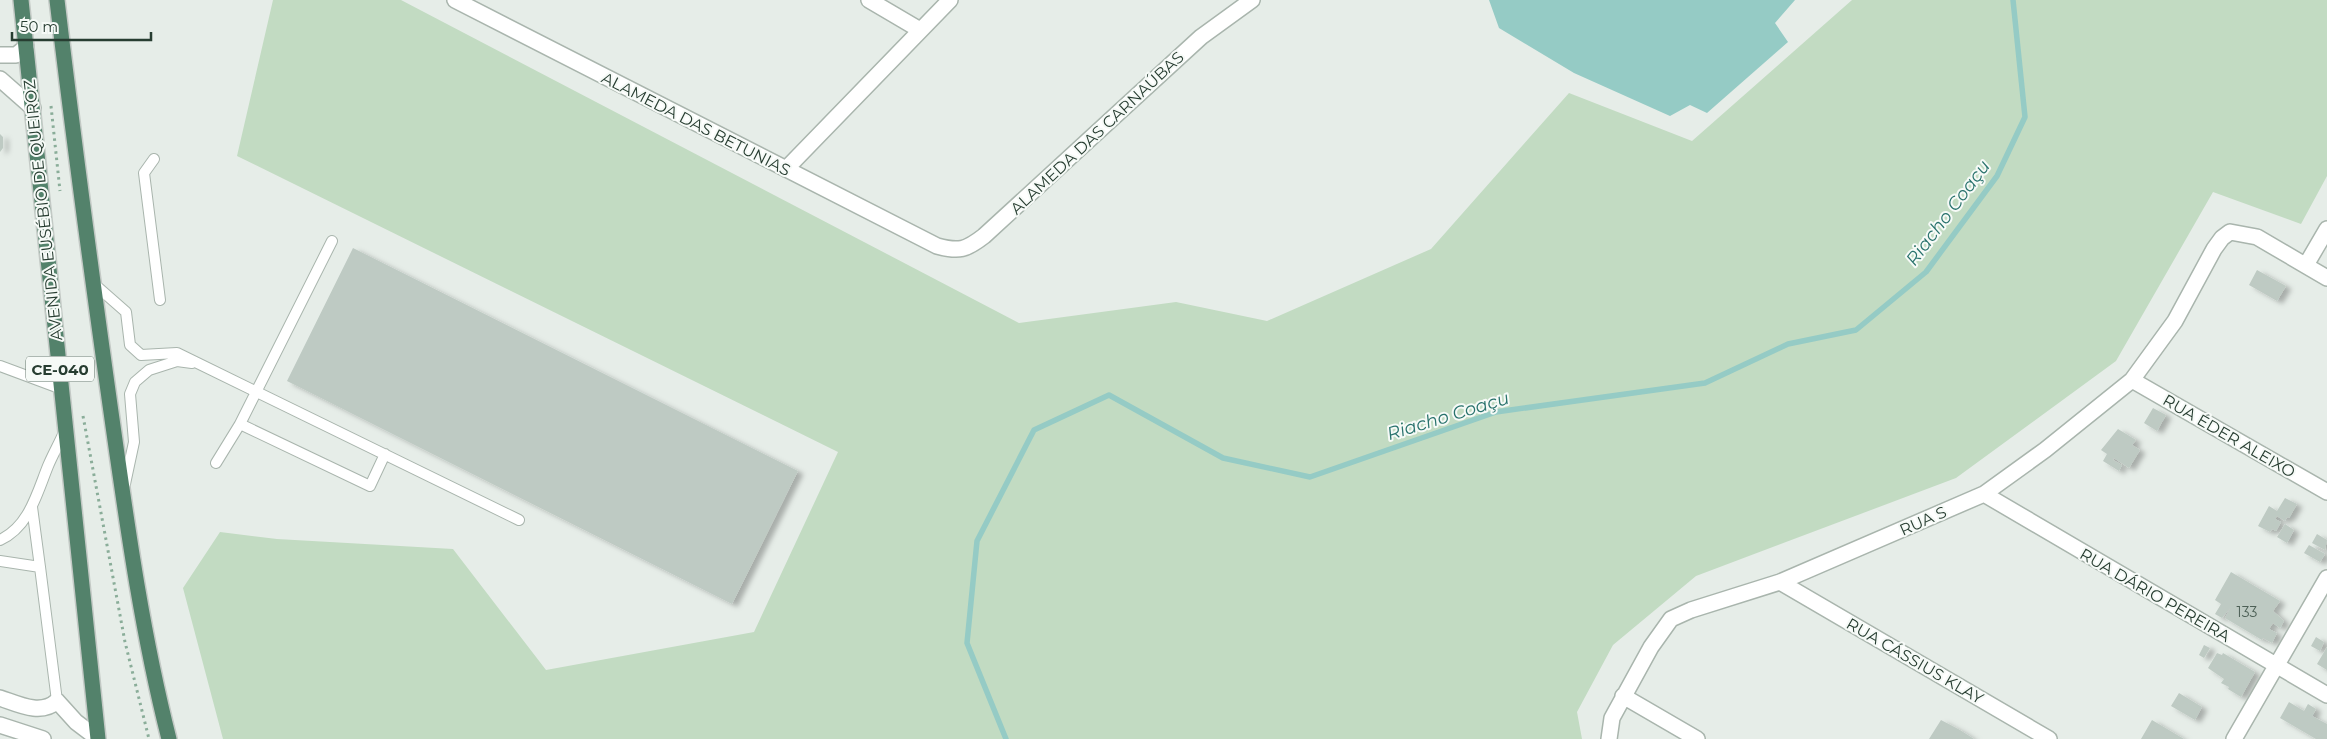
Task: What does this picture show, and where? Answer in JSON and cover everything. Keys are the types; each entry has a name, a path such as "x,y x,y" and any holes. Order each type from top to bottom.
{"highway":[{"name":"AVENIDA EUSÉBIO DE QUEIROZ","path":"21,0 98,738"},
{"name":"CE-040","path":"57,0 92,282 122,498 154,679 169,739"}],"street":[{"name":"ALAMEDA DAS BETUNIAS","path":"456,0 937,246"},
{"path":"869,0 920,30"},
{"path":"786,169 950,0"},
{"name":"ALAMEDA DAS CARNAÚBAS","path":"937,246 954,250 971,246 1201,37 1252,0"},
{"path":"0,55 16,55 26,47"},
{"path":"0,79 33,108"},
{"path":"2327,229 2306,265 2327,278"},
{"name":"RUA S","path":"1609,739 1612,718 1623,696 1671,619 1691,610 1780,582 1984,494 2045,450 2132,380 2175,321 2214,249 2222,238 2230,232 2245,233 2257,237 2306,265"},
{"name":"RUA ÉDER ALEIXO","path":"2132,380 2327,492"},
{"name":"RUA DÁRIO PEREIRA","path":"1984,494 2327,695"},
{"path":"2234,739 2327,578"},
{"name":"RUA CÁSSIUS KLAY","path":"1780,582 2049,739"},
{"path":"1623,696 1697,739"},
{"path":"0,698 35,708 51,706 57,700 76,722 98,738"},
{"path":"0,725 43,739"}],"lane":[{"path":"154,159 144,173 160,300"},
{"path":"216,463 240,424 332,241"},
{"path":"92,282 126,312 130,345 141,355 177,352 519,520"},
{"path":"122,498 134,442 130,394 134,382 149,370 177,361 201,364"},
{"path":"0,366 62,389"},
{"path":"240,424 370,486 384,454"},
{"path":"0,540 16,530 32,507 67,427"},
{"path":"32,507 57,700"},
{"path":"0,561 40,567"}],"path":[{"name":"AVENIDA EUSÉBIO DE QUEIROZ","path":"50,102 60,197"},
{"path":"38,150 74,144"},
{"path":"82,412 125,642 149,739"}],"green space":[{"path":"273,0 401,0 1019,323 1176,302 1267,321 1431,249 1569,93 1692,141 1852,0 2327,0 2327,176 2301,224 2213,192 2116,361 1956,478 1696,576 1613,645 1577,712 1582,739 223,739 183,588 220,532 277,539 453,549 546,670 754,632 838,452 237,156"}],"water":[{"path":"1489,0 1795,0 1775,23 1788,42 1707,113 1690,105 1670,116 1574,73 1499,28"}],"building":[{"path":"0,134 3,137 3,148 0,152"},
{"path":"353,248 798,471 732,604 287,381"},
{"path":"2257,270 2286,286 2277,301 2249,285"},
{"path":"2153,408 2166,415 2157,431 2144,423"},
{"path":"2118,429 2136,440 2132,445 2140,450 2129,468 2114,458 2113,460 2122,465 2119,471 2103,461 2107,454 2101,450"},
{"path":"2285,498 2297,504 2289,518 2287,517 2285,521 2277,516 2275,519 2281,522 2276,531 2272,529 2270,532 2258,526 2269,506 2277,511"},
{"path":"2285,524 2294,530 2287,543 2277,537"},
{"path":"2317,534 2327,540 2325,550 2312,543"},
{"path":"2309,545 2325,554 2320,562 2304,553"},
{"path":"2231,572 2280,601 2273,611 2284,621 2280,628 2273,623 2269,629 2277,633 2272,643 2263,638 2262,640 2225,618 2231,607 2222,618 2215,614 2221,604 2215,600"},
{"path":"2316,637 2324,642 2320,651 2311,646"},
{"path":"2204,645 2210,648 2204,658 2199,655"},
{"path":"2327,647 2327,670 2317,664"},
{"path":"2217,653 2222,655 2223,653 2255,672 2241,697 2221,683 2224,679 2208,668"},
{"path":"2179,693 2202,707 2195,720 2171,706"},
{"path":"2289,702 2304,711 2308,704 2316,709 2312,716 2327,724 2327,739 2316,739 2280,718"},
{"path":"1941,720 1960,730 1974,739 1929,739"},
{"path":"2152,720 2184,739 2141,739"}],"waterway":[{"name":"Riacho Coaçu","path":"1006,739 967,643 977,541 1034,430 1109,395 1223,458 1310,477 1496,412 1705,383 1788,344 1856,330 1926,272 1997,176 2025,117 2013,0"}]}
